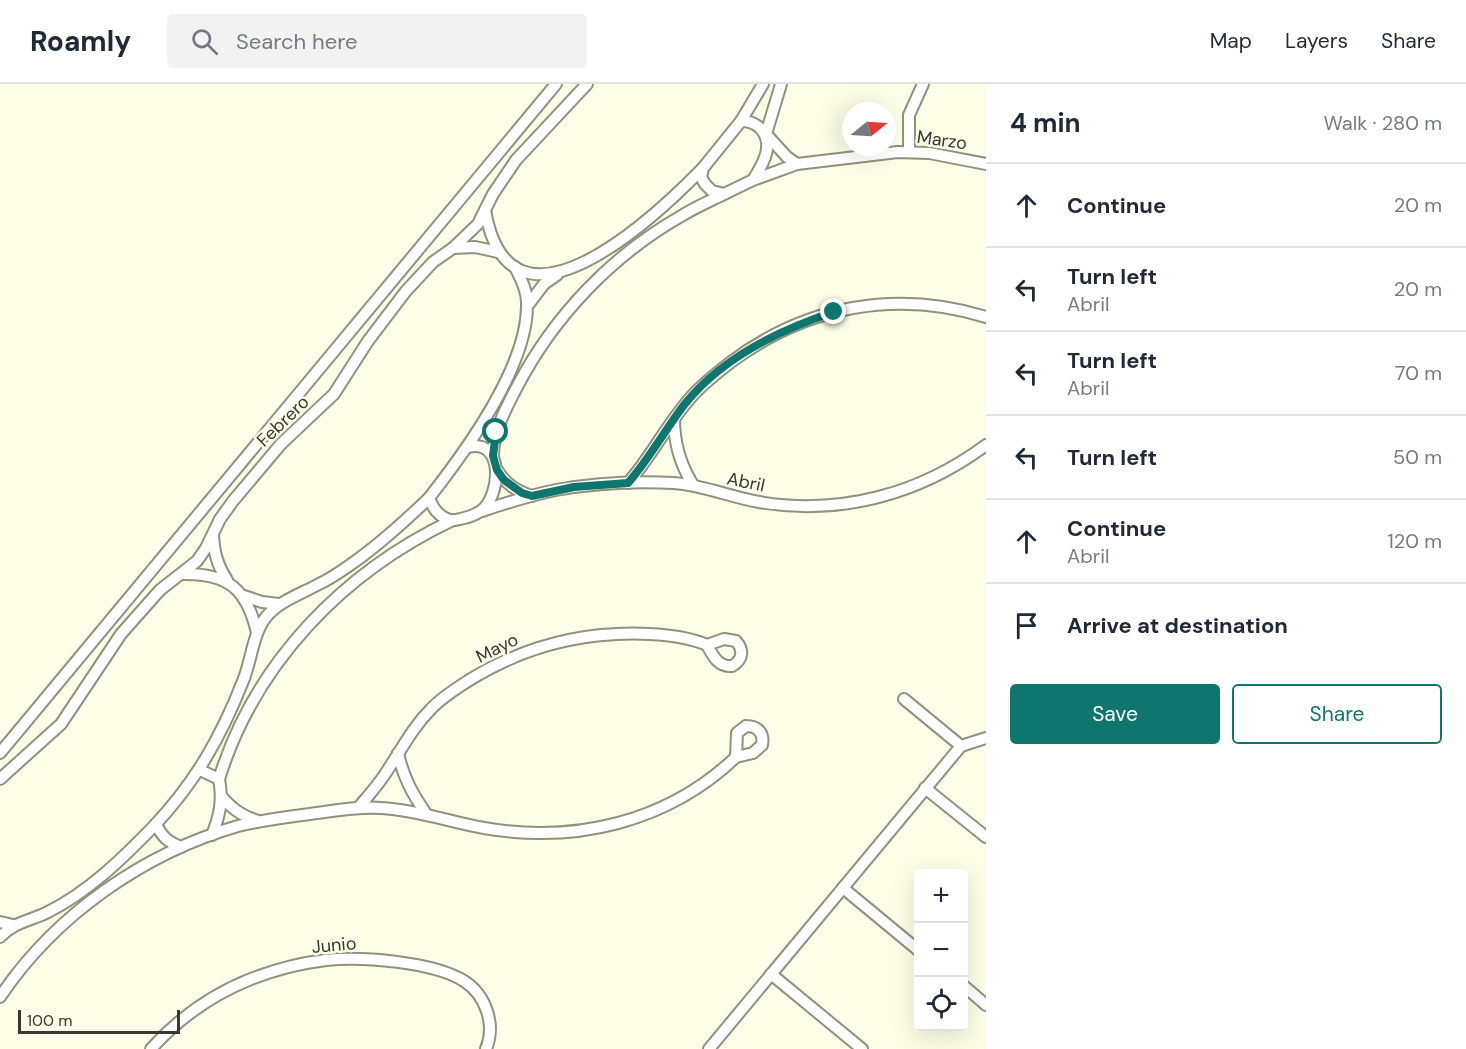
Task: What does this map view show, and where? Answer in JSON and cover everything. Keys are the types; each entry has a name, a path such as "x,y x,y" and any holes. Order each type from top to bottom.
{"street":[{"path":"0,753 556,84"},
{"name":"Febrero","path":"0,779 61,724 121,634 160,590 197,561 226,510 281,444 334,394 368,341 406,291 433,262 453,248 478,224 493,194 516,160 587,84"},
{"path":"0,937 13,925 47,913 107,871 156,824 200,770 227,719 245,676 263,620 279,604 321,583 350,565 392,533 429,498 468,447 488,414 519,348 528,305 544,284 594,256 653,215 674,197 703,168 741,121 763,84"},
{"path":"753,180 766,156 768,145 766,134 781,84"},
{"path":"909,151 909,115 923,84"},
{"path":"741,121 756,124 787,157 798,164"},
{"name":"Marzo","path":"493,456 496,432 508,404 535,354 558,322 606,271 663,227 753,180 798,164 909,151 986,164"},
{"path":"703,168 701,177 705,184 712,191 724,194"},
{"path":"485,210 487,224 498,252 514,267 522,282 528,305"},
{"path":"453,248 476,247 498,252"},
{"path":"594,256 606,271"},
{"path":"514,267 530,274 543,276 560,273"},
{"path":"628,483 695,393 748,350 786,329 834,312 880,303 904,303 944,308 986,317"},
{"path":"519,348 524,352 535,354"},
{"path":"674,419 674,436 678,453 693,485"},
{"path":"468,447 475,445 484,448 493,456 497,470 504,480 514,489 532,496"},
{"name":"Abril","path":"482,511 532,496 574,487 628,483 693,485 729,496 781,506 840,505 875,499 915,486 957,466 986,446"},
{"path":"212,835 219,817 222,797 219,779 227,751 263,683 289,647 333,599 412,541 453,520 482,511 495,485 497,470"},
{"path":"429,498 432,506 441,516 453,520"},
{"path":"213,534 214,551 221,571 244,596 258,633"},
{"path":"183,574 203,573 227,580"},
{"path":"321,583 333,599"},
{"path":"244,596 262,602 279,604"},
{"name":"Mayo","path":"358,808 381,781 412,730 423,717 448,694 489,669 532,649 573,638 608,634 664,635 696,640 707,645"},
{"path":"245,676 263,683"},
{"path":"904,699 961,746"},
{"path":"709,1049 961,746 986,738"},
{"path":"398,753 409,788 427,815"},
{"path":"0,997 24,965 59,927 116,883 181,846 212,835 259,821 358,808 389,808 514,832 567,833 620,823 658,809 710,779 736,757"},
{"path":"200,770 219,779"},
{"path":"925,788 986,837"},
{"path":"222,797 244,816 259,821"},
{"path":"156,824 161,835 171,843 181,846"},
{"path":"843,888 914,947"},
{"path":"47,913 59,927"},
{"path":"0,922 13,925"},
{"name":"Junio","path":"151,1049 174,1025 191,1012 209,1000 251,979 304,964 354,958 423,966 463,980 485,1006 491,1031 486,1049"},
{"path":"771,974 862,1049"},
{"path":"968,990 986,1005"}],"route":[{"path":"496,432 493,456 497,470 504,480 522,493 532,496 574,487 628,483 685,404 710,379 748,350 786,329 834,312"}]}
